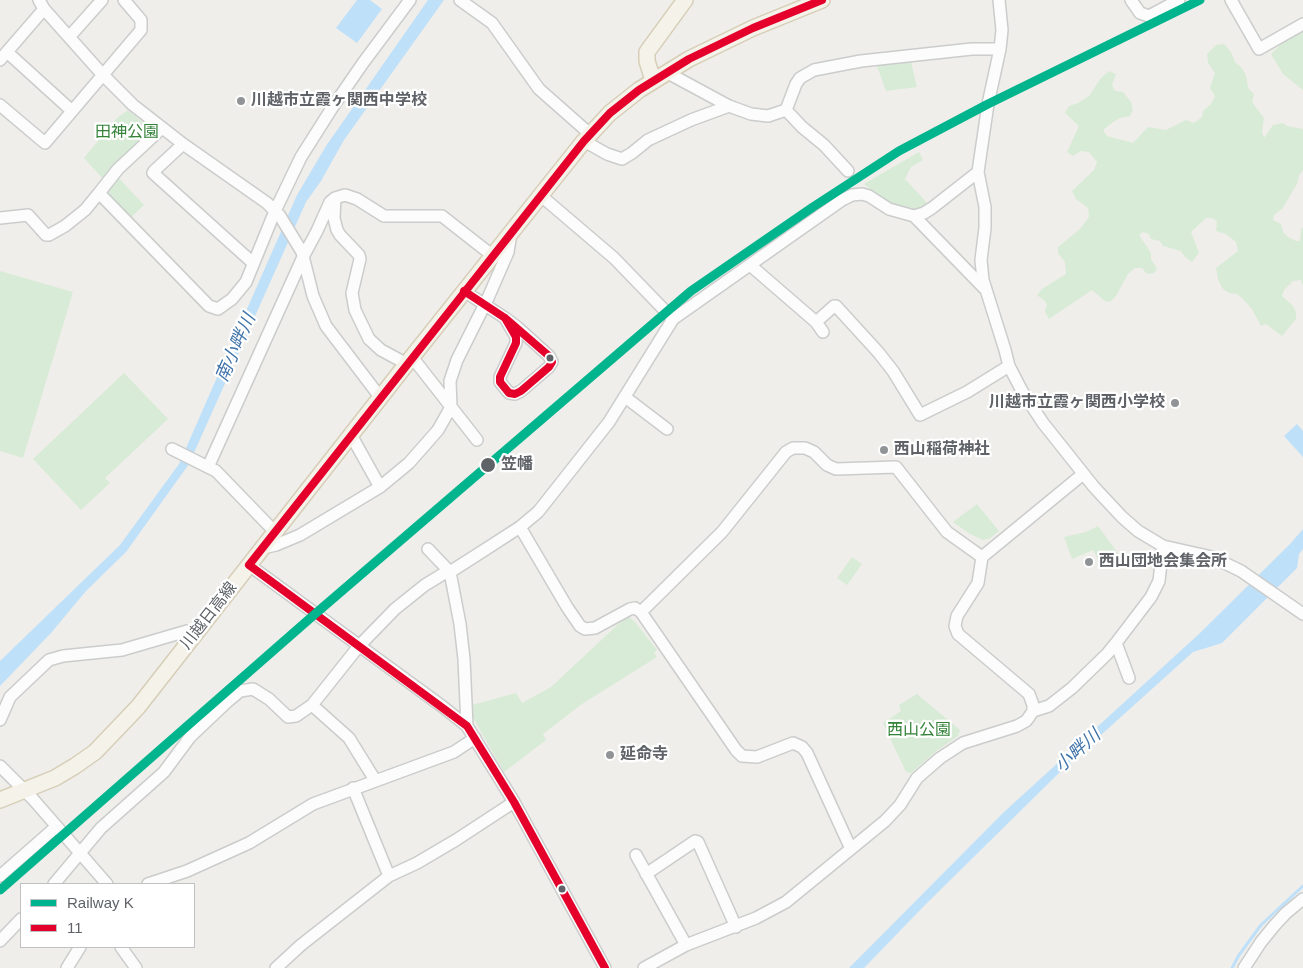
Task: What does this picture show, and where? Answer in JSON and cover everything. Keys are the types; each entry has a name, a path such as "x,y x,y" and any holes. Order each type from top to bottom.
{"main road":[{"path":"660,76 647,61 647,52 686,0"},
{"name":"川越日高線","path":"0,800 62,774 95,752 138,707 409,360 587,137 626,99 690,58 752,28 822,0"}],"street":[{"path":"70,36 102,0"},
{"path":"1,109 44,143 141,30 141,20 124,0"},
{"path":"98,193 209,306 218,309 232,299 246,282 253,263 278,214 301,157 363,63 410,0"},
{"path":"460,0 492,23 538,89 606,154 622,158 632,153 648,140 691,120 729,106"},
{"path":"999,0 1002,30 1000,49 988,104 978,172 985,207 985,228 981,260 984,288 1009,366 1034,410 1083,474 1138,532 1164,546 1212,557 1243,573 1303,614"},
{"path":"1131,0 1140,13 1149,16 1179,0"},
{"path":"1230,0 1259,49 1303,24"},
{"path":"72,111 4,56 42,4 132,106 225,172 278,214 302,255 313,296 326,326 380,397"},
{"path":"786,110 800,78 814,70 861,61 972,49 1000,49"},
{"path":"660,76 751,114 768,116 786,110"},
{"path":"786,110 802,127 824,145 848,171"},
{"path":"0,218 28,214 46,235 49,235 85,210 118,169 162,128"},
{"path":"183,144 153,173 253,263"},
{"path":"914,216 932,208 978,172"},
{"path":"55,883 101,828 164,772 190,737 240,691 252,689 269,699 288,717 296,716 312,705 359,646 395,609 425,585 450,572 520,527 538,512 609,422 673,319 842,200 852,195 862,194 869,196 889,209 914,216 984,288"},
{"path":"208,467 302,255 317,231 330,202 335,198 345,195 357,199 384,216 442,216 492,256"},
{"path":"541,197 614,258 673,319"},
{"path":"335,198 334,218 337,230 359,255 360,259 352,293 355,310 369,339 381,350 409,360 451,407 477,440"},
{"path":"262,548 276,545 300,535 380,487 409,463 438,430 451,407 450,380 508,252 511,233"},
{"path":"750,265 816,322 824,332"},
{"path":"464,291 505,318 529,336 547,353 552,362 549,367 515,394 509,393 500,382 500,377 516,343 513,331 505,318"},
{"path":"816,322 836,306 883,358 920,415 967,392 1009,366"},
{"path":"625,397 667,429"},
{"path":"351,435 380,487"},
{"path":"641,612 722,532 786,452 793,448 805,448 814,452 827,466 836,469 896,467 947,532 982,557"},
{"path":"172,449 208,467 221,477 274,532"},
{"path":"1033,711 1032,700 1029,694 958,634 955,626 957,616 978,583 982,557 1083,474"},
{"path":"520,527 580,626 585,629 596,628 630,609 635,608 641,612 742,756 757,757 793,743 798,744 808,753 851,849"},
{"path":"644,968 686,945 756,918 786,902 897,809 917,778 944,755 963,744 1026,721 1033,711 1049,706 1072,688 1107,654 1151,598 1159,581 1164,546"},
{"path":"428,549 450,572 463,652 467,726"},
{"path":"249,565 436,701 467,726 514,802 605,968"},
{"path":"0,720 10,697 49,660 63,656 122,650 188,631 196,632"},
{"path":"1116,643 1128,678"},
{"path":"312,705 349,738 375,780"},
{"path":"151,883 187,871 249,844 313,804 454,752 475,738"},
{"path":"0,766 25,791 106,883"},
{"path":"353,788 389,876"},
{"path":"276,968 308,939 389,876 417,863 456,840 514,802"},
{"path":"1,874 56,827"},
{"path":"646,874 695,841 698,842 736,926"},
{"path":"636,855 686,945"},
{"path":"1244,968 1274,926 1303,899"},
{"path":"0,942 20,921"},
{"path":"67,968 79,948"},
{"path":"122,948 136,968"}],"green space":[{"path":"1303,31 1303,90 1283,74 1271,54 1284,41"},
{"path":"1224,44 1246,75 1248,88 1254,94 1252,102 1264,118 1262,132 1264,138 1273,125 1283,123 1287,126 1303,129 1303,170 1282,209 1274,215 1273,220 1281,224 1283,232 1288,237 1296,241 1300,241 1303,227 1303,286 1301,280 1293,281 1284,290 1282,296 1293,306 1296,312 1296,319 1282,336 1266,324 1261,326 1252,309 1243,299 1237,294 1229,293 1222,288 1216,268 1238,251 1236,242 1226,234 1216,231 1217,221 1212,218 1206,218 1191,232 1199,253 1192,262 1181,251 1163,246 1160,241 1151,239 1149,234 1143,232 1139,235 1151,253 1151,259 1157,269 1154,273 1147,274 1142,268 1135,268 1128,274 1116,296 1110,302 1105,301 1092,290 1049,319 1045,312 1047,305 1045,301 1037,295 1042,289 1066,274 1065,262 1058,253 1058,247 1080,229 1089,217 1088,208 1076,199 1072,191 1094,170 1097,162 1089,152 1081,151 1073,156 1067,152 1079,126 1065,113 1069,106 1089,96 1101,78 1109,71 1116,74 1112,85 1115,91 1123,92 1131,102 1133,110 1130,116 1120,118 1103,130 1107,136 1133,143 1148,127 1166,130 1186,120 1194,123 1202,117 1203,111 1211,104 1215,96 1210,88 1215,73 1208,63 1207,54 1216,45"},
{"path":"911,62 917,87 886,91 877,66"},
{"name":"田神公園","path":"128,110 154,132 104,180 84,158 117,118"},
{"path":"919,152 923,160 911,167 905,179 930,206 914,212 889,204 864,184"},
{"path":"116,175 144,205 128,220 102,192"},
{"path":"0,271 73,292 23,458 0,451"},
{"path":"124,373 168,419 105,478 110,483 81,510 33,459"},
{"path":"977,504 999,531 989,539 983,540 970,534 953,522"},
{"path":"1098,526 1120,556 1102,567 1093,550 1072,559 1064,537 1086,532"},
{"path":"852,557 862,564 847,585 837,578"},
{"path":"626,617 635,622 657,650 654,653 657,657 582,704 543,734 546,740 504,772 471,714 472,705 516,693 522,703 551,687"},
{"name":"西山公園","path":"917,694 960,730 958,736 935,752 911,773 906,772 883,723 901,711 899,705"}],"water":[{"path":"357,0 370,0 382,9 357,43 336,28"},
{"name":"南小畔川","path":"428,0 444,0 344,140 321,181 306,202 189,464 126,552 86,591 51,633 0,686 0,661 120,545 179,464 297,195 326,146"},
{"path":"1297,424 1303,431 1303,457 1284,436"},
{"name":"小畔川","path":"1303,529 1303,549 1299,554 1297,568 1222,643 1193,652 1061,771 864,968 849,968 1004,812 1199,634"}],"waterway":[{"path":"1232,968 1261,925 1303,886"}],"rail line":[{"name":"K","path":"0,890 315,614 691,291 813,207 899,151 988,104 1200,0"}],"transit line":[{"name":"11","path":"249,565 584,141 610,113 639,90 689,59 753,28 822,0"},
{"name":"11","path":"464,291 505,318"},
{"name":"11","path":"505,318 549,356 552,362 549,367 515,394 509,393 500,382 500,377 516,343 516,337 505,318"},
{"name":"11","path":"249,565 467,726 514,802 605,968"}],"place":[{"name":"川越市立霞ヶ関西中学校","path":"241,101"},
{"name":"川越市立霞ヶ関西小学校","path":"1175,403"},
{"name":"西山稲荷神社","path":"884,450"},
{"name":"笠幡","path":"488,465"},
{"name":"西山団地会集会所","path":"1089,562"},
{"name":"延命寺","path":"610,755"}]}
